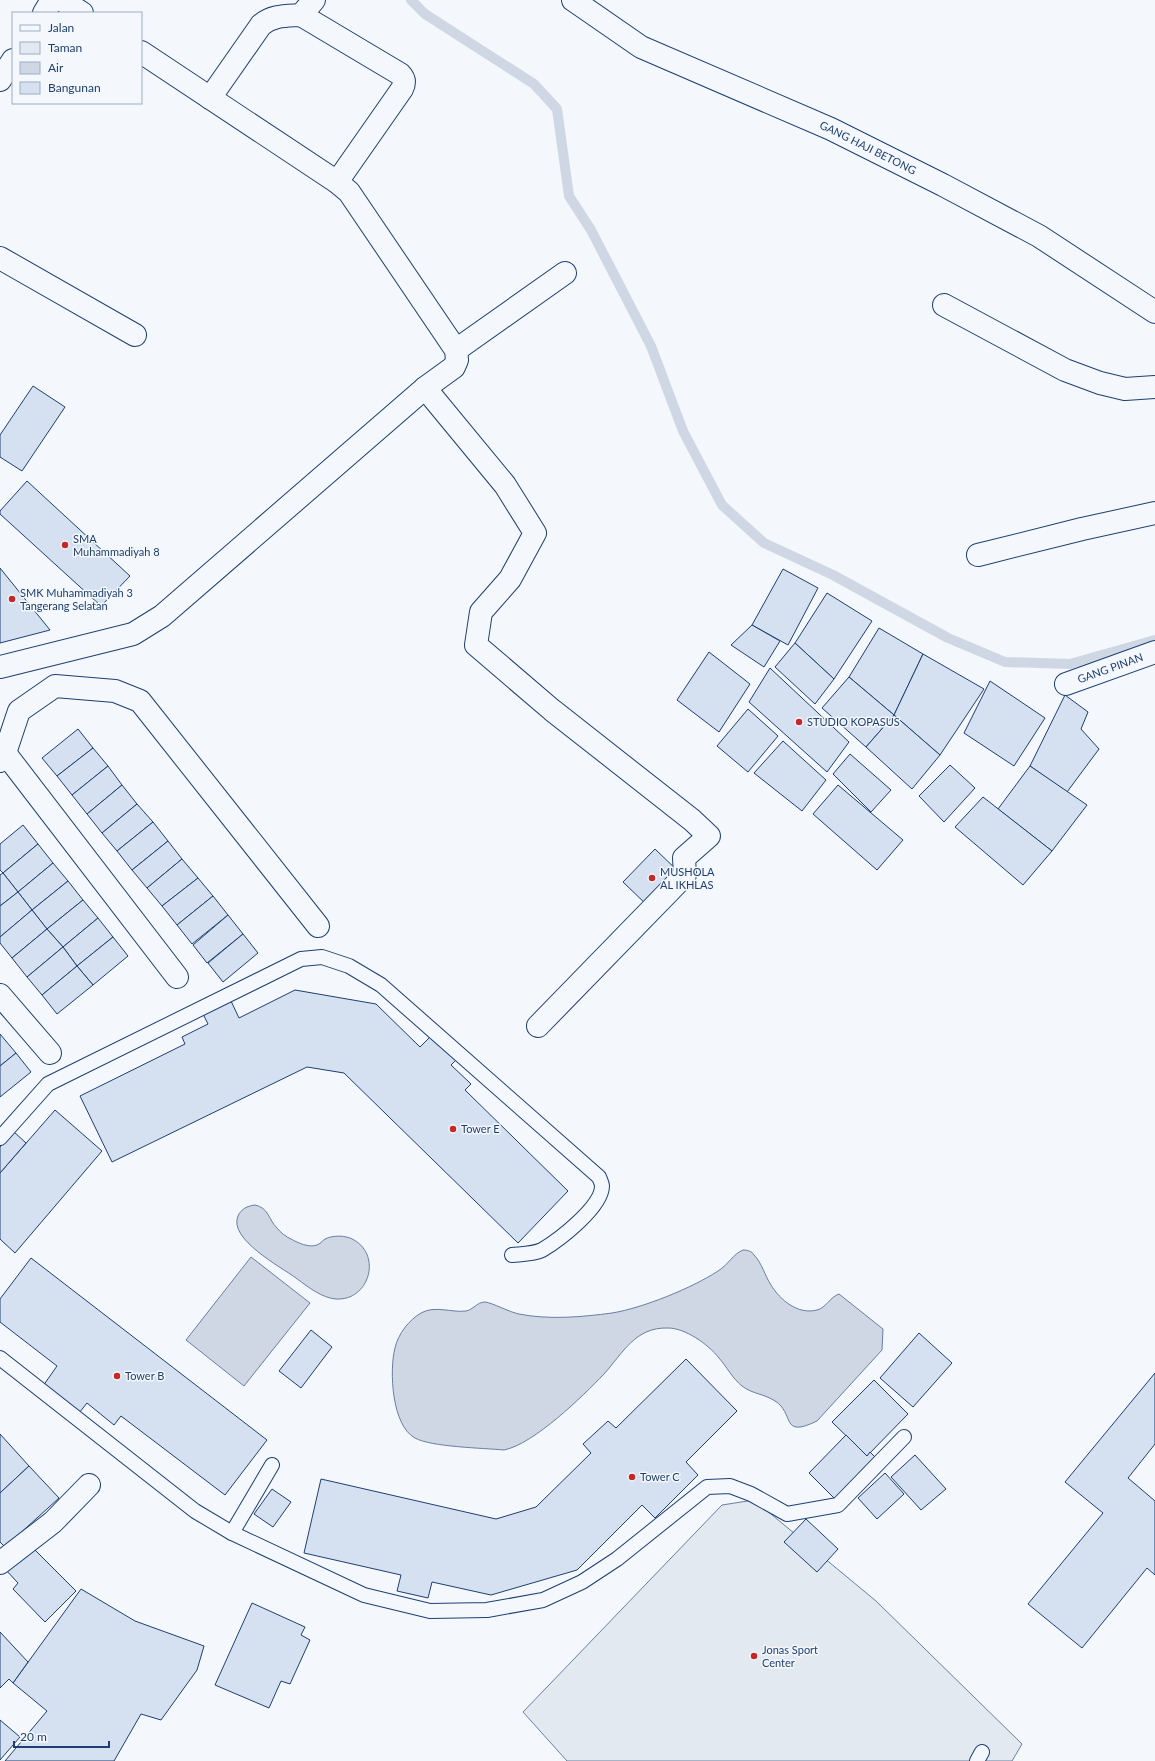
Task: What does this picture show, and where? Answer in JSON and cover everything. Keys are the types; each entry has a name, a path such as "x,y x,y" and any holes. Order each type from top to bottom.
{"street":[{"path":"45,12 52,0"},
{"path":"62,0 80,12"},
{"name":"GANG HAJI BETONG","path":"573,0 641,47 831,129 943,185 1026,229 1155,312"},
{"path":"210,98 266,20 308,7 400,74 404,78 405,84 337,182"},
{"path":"0,667 132,634 162,616 425,388 454,367 457,360 456,350 349,192 337,182 142,53"},
{"path":"0,80 12,62"},
{"path":"0,258 135,335"},
{"path":"456,350 565,274"},
{"path":"944,305 1065,370 1100,383 1125,389 1155,387"},
{"path":"425,388 505,485 535,533 510,579 480,612 476,645 552,710 692,820 709,836 684,858 686,875 538,1026"},
{"path":"978,555 1082,529 1155,513"},
{"name":"GANG PINAN","path":"1066,684 1155,652"},
{"path":"177,977 2,757 20,711 55,686 115,691 140,701 318,926"},
{"path":"0,995 50,1053"},
{"path":"0,1563 53,1522 89,1485"}],"lane":[{"path":"0,1138 48,1084 301,960 322,957 349,966 381,985 599,1177 602,1186 599,1197 588,1212 565,1233 541,1250 512,1255"},
{"path":"0,1358 195,1511 232,1533 364,1595 430,1611 487,1610 543,1600 582,1582 617,1559 707,1487 730,1486 751,1494 787,1514 838,1505 904,1437"},
{"path":"232,1533 272,1465"}],"green space":[{"name":"Jonas Sport Center","path":"754,1500 876,1601 1022,1744 1012,1761 567,1761 523,1712 722,1505"}],"water":[{"path":"255,1205 260,1206 266,1211 274,1225 281,1233 300,1243 314,1246 325,1239 336,1236 343,1236 354,1240 363,1247 368,1256 368,1276 364,1285 357,1293 347,1298 336,1299 326,1297 315,1292 268,1260 248,1243 241,1234 237,1225 238,1216 241,1211 247,1207"},
{"path":"743,1250 749,1251 753,1254 775,1291 790,1305 803,1310 817,1310 839,1294 883,1329 882,1350 817,1421 805,1426 793,1426 781,1406 775,1401 750,1391 742,1386 722,1361 703,1342 682,1331 668,1328 647,1332 638,1337 624,1350 604,1374 571,1406 543,1429 516,1446 504,1450 458,1447 423,1441 415,1438 407,1432 401,1422 394,1397 392,1370 393,1358 396,1343 401,1333 412,1319 421,1313 438,1309 466,1311 482,1302 485,1302 515,1313 530,1316 577,1317 612,1313 638,1307 695,1284 722,1269 736,1254"},
{"path":"251,1257 310,1303 244,1386 186,1340"}],"building":[{"path":"33,386 65,407 22,471 0,457 0,435"},
{"name":"SMA Muhammadiyah 8","path":"27,481 130,576 101,606 0,514 0,511"},
{"name":"SMK Muhammadiyah 3 Tangerang Selatan","path":"0,568 50,630 0,643"},
{"path":"783,569 818,588 788,645 752,625"},
{"path":"827,593 872,621 834,679 795,643"},
{"path":"752,625 780,641 764,667 731,645"},
{"path":"879,628 923,654 894,715 849,677"},
{"path":"795,643 834,679 815,704 775,667"},
{"path":"709,652 750,684 719,732 677,700"},
{"path":"923,654 984,689 940,755 894,715"},
{"name":"STUDIO KOPASUS","path":"770,668 849,742 827,772 749,702"},
{"path":"849,677 894,715 866,747 822,708"},
{"path":"990,681 1045,718 1014,766 964,733"},
{"path":"1065,695 1088,712 1081,729 1099,749 1067,792 1030,766"},
{"path":"748,709 778,736 748,772 717,746"},
{"path":"894,715 940,755 912,789 866,747"},
{"path":"78,729 93,748 57,776 42,758"},
{"path":"783,741 826,780 802,811 754,773"},
{"path":"93,748 108,766 72,795 57,776"},
{"path":"850,754 891,790 871,812 833,774"},
{"path":"950,765 975,788 944,822 919,796"},
{"path":"108,766 122,785 87,814 72,795"},
{"path":"1030,766 1087,805 1052,851 998,809"},
{"path":"122,785 137,804 102,833 87,814"},
{"path":"838,785 903,840 877,870 813,814"},
{"path":"983,797 1052,851 1023,885 955,827"},
{"path":"137,804 153,822 117,851 102,833"},
{"path":"153,822 168,841 132,870 117,851"},
{"path":"23,825 38,844 3,873 0,870 0,844"},
{"path":"168,841 182,859 147,888 132,870"},
{"path":"38,844 53,863 18,892 3,873"},
{"name":"MUSHOLA AL IKHLAS","path":"655,849 681,874 649,907 623,882"},
{"path":"182,859 198,878 162,906 147,888"},
{"path":"53,863 68,881 32,910 18,892"},
{"path":"3,873 18,892 0,906 0,875"},
{"path":"198,878 213,896 177,925 162,906"},
{"path":"68,881 83,900 47,929 32,910"},
{"path":"18,892 32,910 0,937 0,906"},
{"path":"213,896 228,915 192,944 177,925"},
{"path":"83,900 98,918 63,947 47,929"},
{"path":"32,910 47,929 12,958 0,943 0,937"},
{"path":"228,915 243,934 207,963 193,945"},
{"path":"98,918 113,937 77,966 63,947"},
{"path":"47,929 63,947 27,977 12,958"},
{"path":"243,934 258,953 223,982 208,963"},
{"path":"113,937 128,956 93,985 77,966"},
{"path":"63,947 77,966 42,995 27,977"},
{"path":"77,966 93,985 57,1014 42,995"},
{"name":"Tower E","path":"295,990 376,1004 420,1047 435,1032 459,1057 451,1065 471,1084 465,1090 568,1191 518,1243 344,1073 307,1067 112,1162 80,1096 185,1044 182,1037 208,1024 203,1014 231,1001 239,1018"},
{"path":"0,1034 16,1053 0,1066"},
{"path":"16,1053 31,1072 0,1097 0,1066"},
{"path":"55,1110 102,1151 15,1253 0,1239 0,1173"},
{"path":"13,1131 26,1143 0,1173 0,1147"},
{"name":"Tower B","path":"31,1258 267,1440 225,1495 121,1416 114,1425 87,1403 79,1413 43,1386 57,1366 0,1322 0,1299"},
{"path":"311,1330 332,1347 301,1388 279,1371"},
{"path":"919,1333 952,1363 913,1407 880,1378"},
{"name":"Tower C","path":"686,1359 737,1411 686,1462 698,1475 655,1518 642,1505 577,1570 491,1595 432,1582 428,1598 397,1591 401,1575 304,1553 321,1479 496,1519 536,1507 591,1453 583,1444 608,1421 616,1428"},
{"path":"1155,1373 1155,1444 1128,1478 1155,1501 1155,1575 1147,1568 1082,1648 1028,1604 1103,1513 1065,1482"},
{"path":"874,1380 908,1414 867,1456 832,1422"},
{"path":"0,1434 29,1466 0,1493"},
{"path":"846,1435 867,1456 870,1452 877,1459 837,1501 809,1473"},
{"path":"915,1455 946,1489 921,1510 891,1477"},
{"path":"29,1466 59,1498 5,1547 0,1542 0,1493"},
{"path":"885,1473 904,1494 877,1519 858,1498"},
{"path":"272,1489 291,1502 273,1527 254,1514"},
{"path":"806,1519 838,1549 817,1572 784,1542"},
{"path":"29,1544 76,1591 45,1622 13,1589 18,1583 5,1569"},
{"path":"81,1589 135,1621 204,1646 197,1670 161,1720 141,1714 114,1761 5,1761 47,1711 13,1683"},
{"path":"252,1603 305,1627 301,1635 310,1640 290,1684 281,1681 269,1708 215,1685"},
{"path":"0,1632 28,1662 13,1683 9,1679 0,1688"},
{"path":"0,1720 20,1737 0,1760"}],"waterway":[{"path":"411,0 425,14 534,84 557,109 569,196 591,230 651,346 683,431 722,505 764,543 833,575 948,638 1005,662 1070,664 1155,640"}],"place":[{"name":"SMA Muhammadiyah 8","path":"65,545"},
{"name":"SMK Muhammadiyah 3 Tangerang Selatan","path":"12,599"},
{"name":"STUDIO KOPASUS","path":"799,722"},
{"name":"MUSHOLA AL IKHLAS","path":"652,878"},
{"name":"Tower E","path":"453,1129"},
{"name":"Tower B","path":"117,1376"},
{"name":"Tower C","path":"632,1477"},
{"name":"Jonas Sport Center","path":"754,1656"}]}
